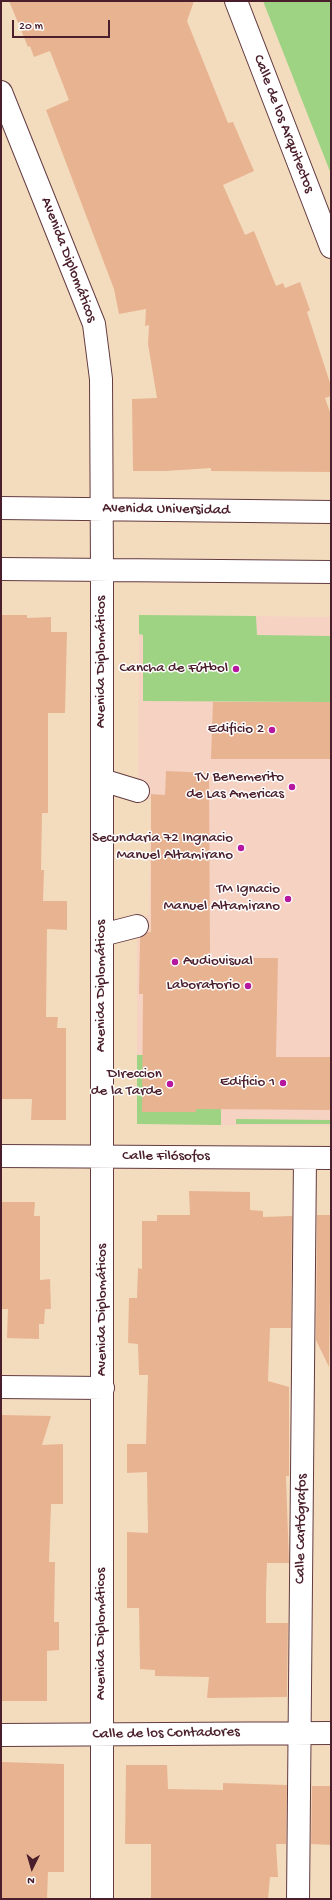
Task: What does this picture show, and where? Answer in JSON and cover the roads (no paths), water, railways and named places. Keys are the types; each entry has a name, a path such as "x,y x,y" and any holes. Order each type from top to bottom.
{"street":[{"name":"Calle de los Arquitectos","path":"236,1 331,247"},
{"name":"Avenida Diplomáticos","path":"1,92 94,324 101,379 103,1388 102,1899"},
{"name":"Avenida Universidad","path":"1,508 331,512"},
{"path":"1,569 331,572"},
{"path":"102,780 138,791"},
{"path":"102,935 137,926"},
{"name":"Calle Filósofos","path":"1,1156 331,1158"},
{"name":"Calle Cartógrafos","path":"298,1899 306,1158"},
{"path":"1,1387 103,1388"},
{"name":"Calle de los Contadores","path":"1,1735 331,1733"}],"place":[{"name":"Cancha de Fútbol","path":"236,669"},
{"name":"Edificio 2","path":"272,730"},
{"name":"TV Benemerito de Las Americas","path":"292,787"},
{"name":"Secundaria 72 Ingnacio Manuel Altamirano","path":"241,848"},
{"name":"TM Ignacio Manuel Altamirano","path":"288,899"},
{"name":"Audiovisual","path":"175,962"},
{"name":"Laboratorio","path":"248,986"},
{"name":"Edificio 1","path":"283,1083"},
{"name":"DIreccion de la Tarde","path":"170,1084"}]}
